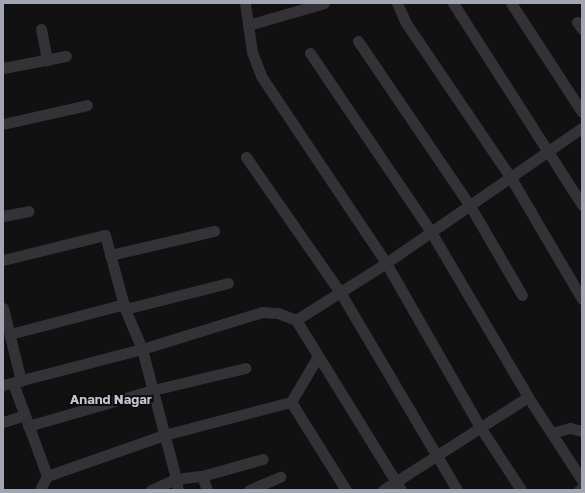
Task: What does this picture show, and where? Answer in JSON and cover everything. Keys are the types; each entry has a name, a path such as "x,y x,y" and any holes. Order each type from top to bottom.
{"street":[{"path":"245,3 252,52 261,76 386,263 480,427 521,490"},
{"path":"248,25 304,5 324,3"},
{"path":"397,3 406,23 511,178 582,299"},
{"path":"453,3 466,27 549,151 582,205"},
{"path":"511,3 582,112"},
{"path":"41,29 47,60"},
{"path":"358,41 470,206 522,295"},
{"path":"310,53 431,232 528,397 582,480"},
{"path":"3,68 66,56"},
{"path":"3,124 87,105"},
{"path":"296,320 386,263 582,128"},
{"path":"246,157 340,292 457,490"},
{"path":"3,216 29,210"},
{"path":"110,256 214,231"},
{"path":"3,260 105,234 124,307 142,349 177,485"},
{"path":"10,334 228,283"},
{"path":"3,308 10,334 8,347 12,383 26,421 45,485 164,435 291,402 318,356"},
{"path":"12,383 142,349 262,312 278,313 296,320 399,486"},
{"path":"3,422 26,421 245,368"},
{"path":"383,490 399,486 436,456 528,397"},
{"path":"291,402 346,490"},
{"path":"552,434 570,428 582,431"},
{"path":"151,490 177,485 202,476 263,459"},
{"path":"202,476 207,490"},
{"path":"249,490 280,477"}],"district":[{"name":"Anand Nagar","path":"111,399"}]}
